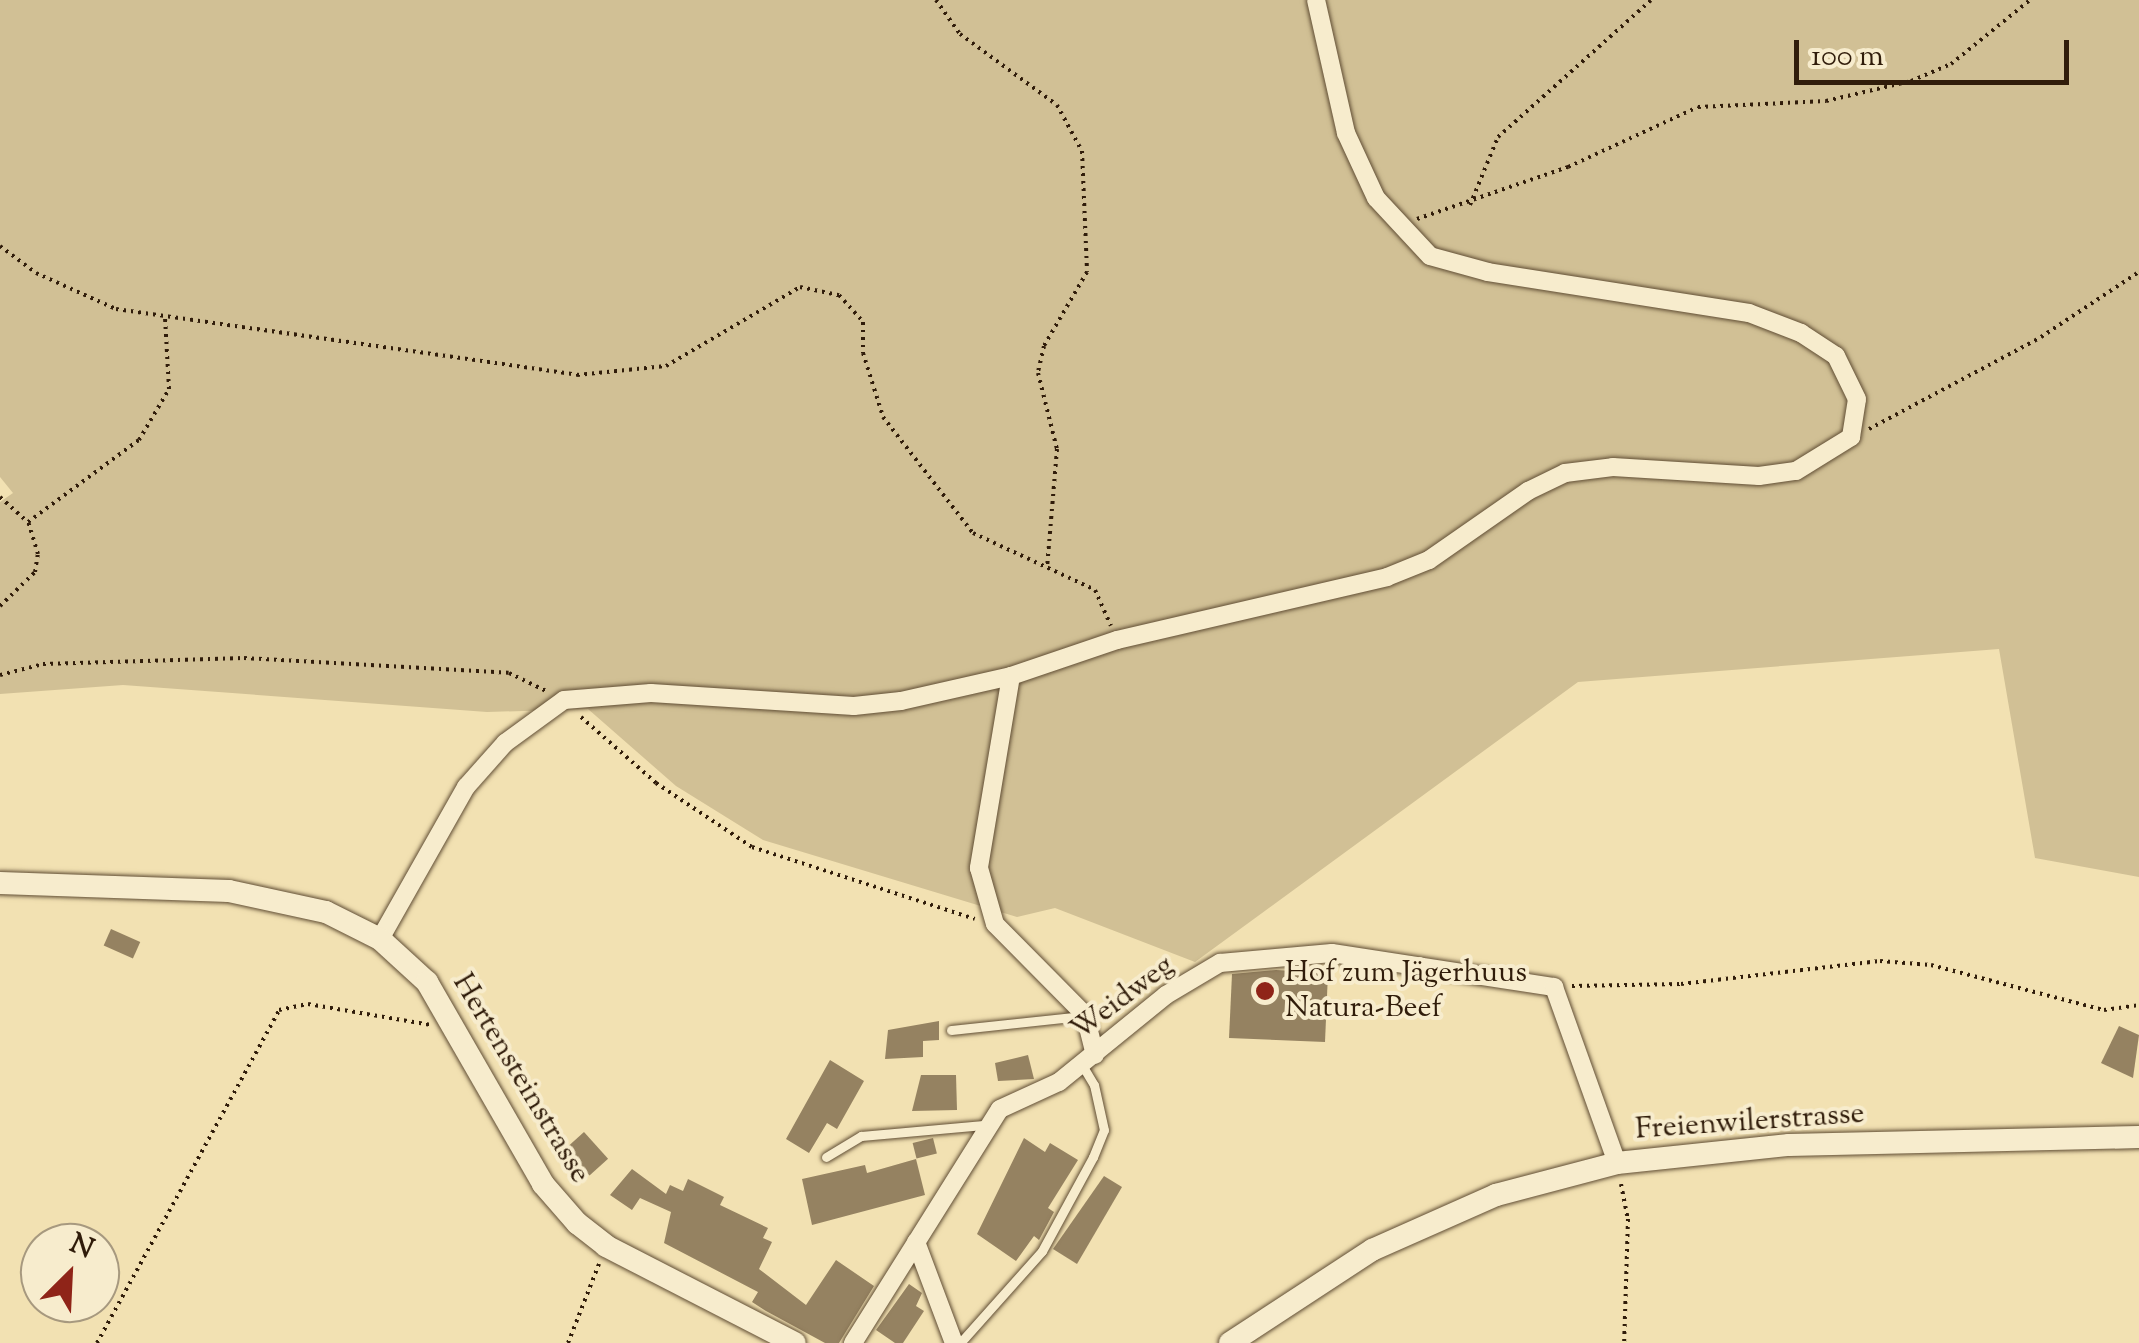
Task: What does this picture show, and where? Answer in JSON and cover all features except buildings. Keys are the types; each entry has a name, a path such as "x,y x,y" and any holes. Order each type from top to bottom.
{"street":[{"path":"380,939 466,787 505,743 564,700 651,693 854,706 1011,676 1116,640 1387,577 1429,560 1528,490 1565,474 1612,467 1759,476 1796,472 1851,437 1858,400 1836,356 1801,333 1749,314 1488,272 1430,256 1396,225 1376,198 1346,133 1316,0"},
{"path":"1011,676 981,826 979,868 994,924 1085,1015 1088,1060"},
{"name":"Hertensteinstrasse","path":"0,883 229,891 326,912 380,939 428,982 455,1022 543,1184 606,1246 795,1343"},
{"name":"Weidweg","path":"853,1343 984,1125 1000,1109 1088,1060 1166,996 1220,964 1273,954 1332,952 1445,965 1554,987"},
{"path":"1554,987 1617,1164"},
{"name":"Freienwilerstrasse","path":"1230,1343 1372,1250 1496,1195 1617,1164 1789,1145 2139,1137"},
{"path":"916,1242 957,1343"}],"lane":[{"path":"952,1030 1085,1015"},
{"path":"957,1343 1042,1251 1093,1158 1104,1130 1088,1060"},
{"path":"826,1157 861,1136 984,1125"}],"path":[{"path":"936,0 960,34 1057,105 1082,151 1087,272 1044,346 1038,374 1057,449 1048,568"},
{"path":"1470,205 1498,137 1651,0"},
{"path":"1396,225 1470,205 1698,107 1826,101 1910,82 1951,64 2030,0"},
{"path":"0,246 76,294 165,317 608,376 697,354 777,298 800,288 839,295 863,322 863,353 883,417 973,533 1006,554 1096,590 1116,640"},
{"path":"1851,437 1941,395 2139,272"},
{"path":"28,522 139,440 169,390 165,317"},
{"path":"0,497 28,522 38,554 34,572 0,606"},
{"path":"0,675 43,664 244,658 509,673 564,700 610,747 752,847 894,898 994,924"},
{"path":"1554,987 1681,984 1897,962 1931,964 2104,1010 2139,1005"},
{"path":"97,1343 279,1010 308,1004 421,1026 455,1022"},
{"path":"1617,1164 1628,1219 1624,1343"},
{"path":"568,1343 606,1246"}],"shaded area":[{"path":"0,0 2139,0 2139,877 2035,858 1999,649 1578,682 1195,962 1055,908 1017,917 763,840 676,786 588,709 487,712 123,685 0,694 0,502 13,493 0,477"}],"place":[{"name":"Hof zum Jägerhuus Natura-Beef","path":"1265,991"}]}
